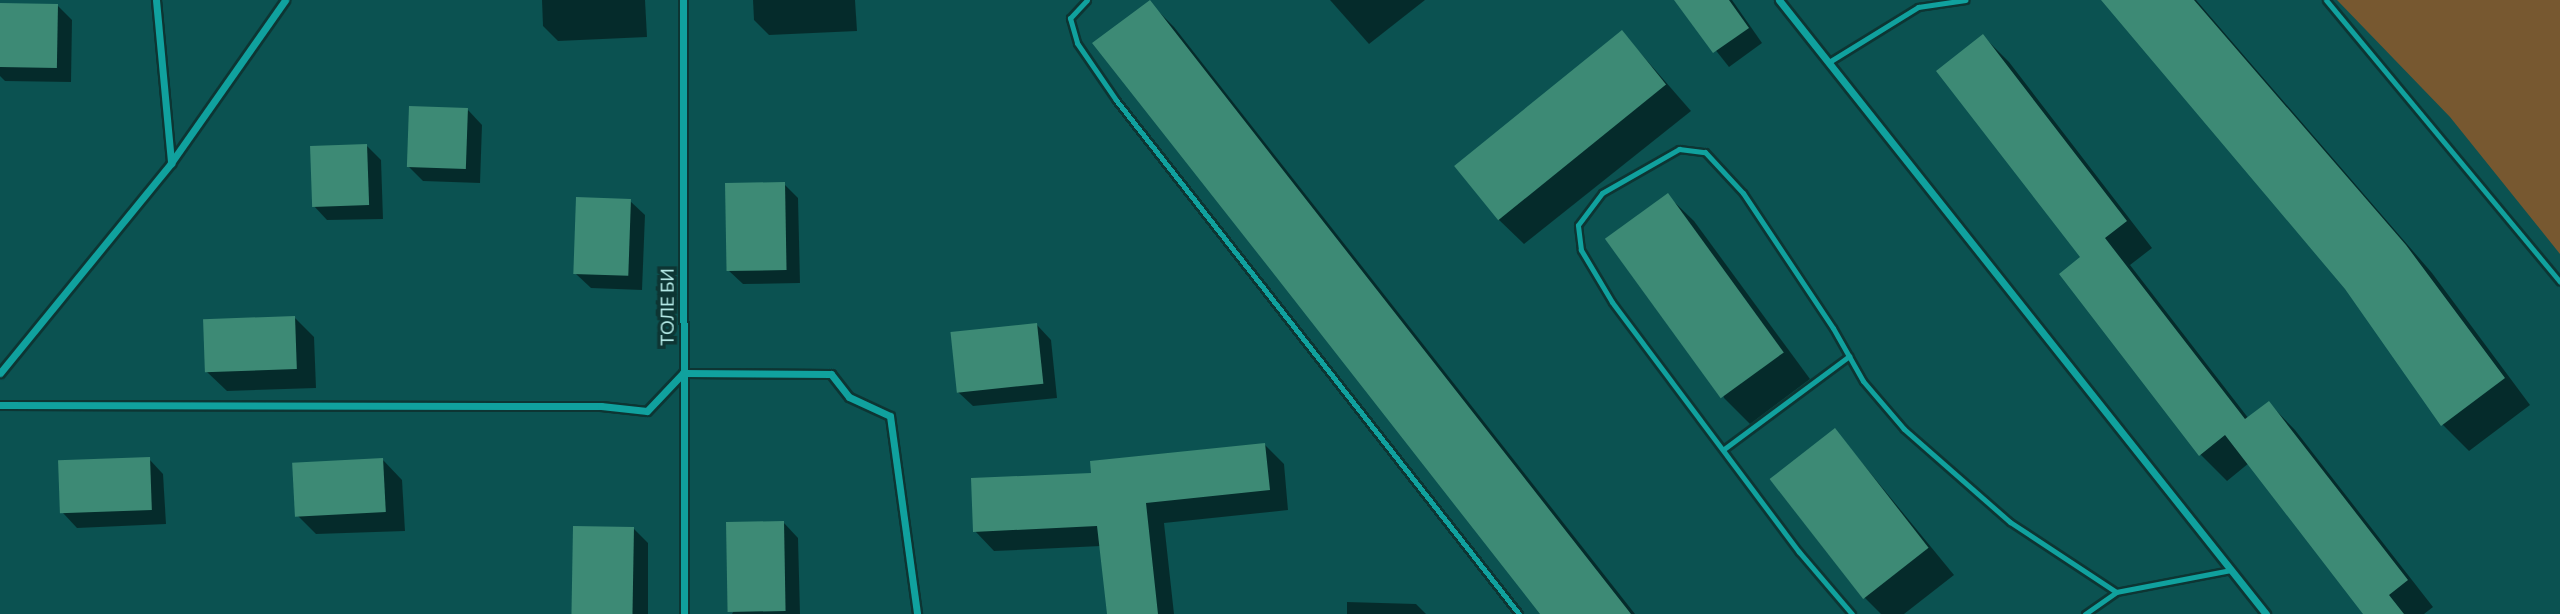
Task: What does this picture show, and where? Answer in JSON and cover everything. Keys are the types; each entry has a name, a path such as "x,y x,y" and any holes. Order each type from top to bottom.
{"street":[{"path":"156,0 171,163"},
{"path":"0,373 171,163 285,0"},
{"name":"ТОЛЕ БИ","path":"684,0 684,614"},
{"path":"1779,0 2266,614"},
{"path":"0,405 601,406 646,411 682,373 831,374 849,397 890,416 916,614"}],"lane":[{"path":"1087,0 1070,18 1077,43 1116,100 1519,614"},
{"path":"1829,62 1918,7 1965,0"},
{"path":"2326,0 2560,282"},
{"path":"1852,614 1799,552 1612,302 1581,250 1578,225 1602,193 1679,149 1705,152 1743,193 1863,381 1904,429 2000,514 2116,592"},
{"path":"1724,449 1849,356"},
{"path":"2085,614 2116,592 2231,570"}],"shaded area":[{"path":"2337,0 2560,0 2560,254 2450,117"}],"building":[{"path":"1150,0 1631,614 1540,614 1092,43"},
{"path":"1674,0 1729,0 1749,28 1713,53"},
{"path":"2101,0 2194,0 2406,245 2505,378 2441,426 2345,289"},
{"path":"0,3 58,4 57,68 0,67"},
{"path":"1622,30 1666,84 1498,220 1454,166"},
{"path":"1983,34 2127,221 2105,238 2245,419 2269,401 2408,580 2389,595 2404,614 2363,614 2225,435 2199,456 2059,274 2080,257 1936,71"},
{"path":"409,106 468,108 466,169 407,167"},
{"path":"367,144 369,205 312,207 310,146"},
{"path":"785,182 787,270 727,271 725,183"},
{"path":"1668,193 1784,352 1721,398 1605,239"},
{"path":"576,197 631,199 628,276 573,274"},
{"path":"295,316 297,369 205,372 203,319"},
{"path":"1037,323 1043,384 957,393 950,332"},
{"path":"1835,428 1929,548 1863,599 1770,479"},
{"path":"1265,443 1270,490 1146,503 1158,614 1107,614 1097,526 973,532 971,478 1091,473 1090,461"},
{"path":"150,457 152,510 60,513 58,460"},
{"path":"383,458 386,512 295,517 292,463"},
{"path":"784,521 786,611 728,612 726,522"},
{"path":"573,526 634,527 632,614 571,614"}]}
